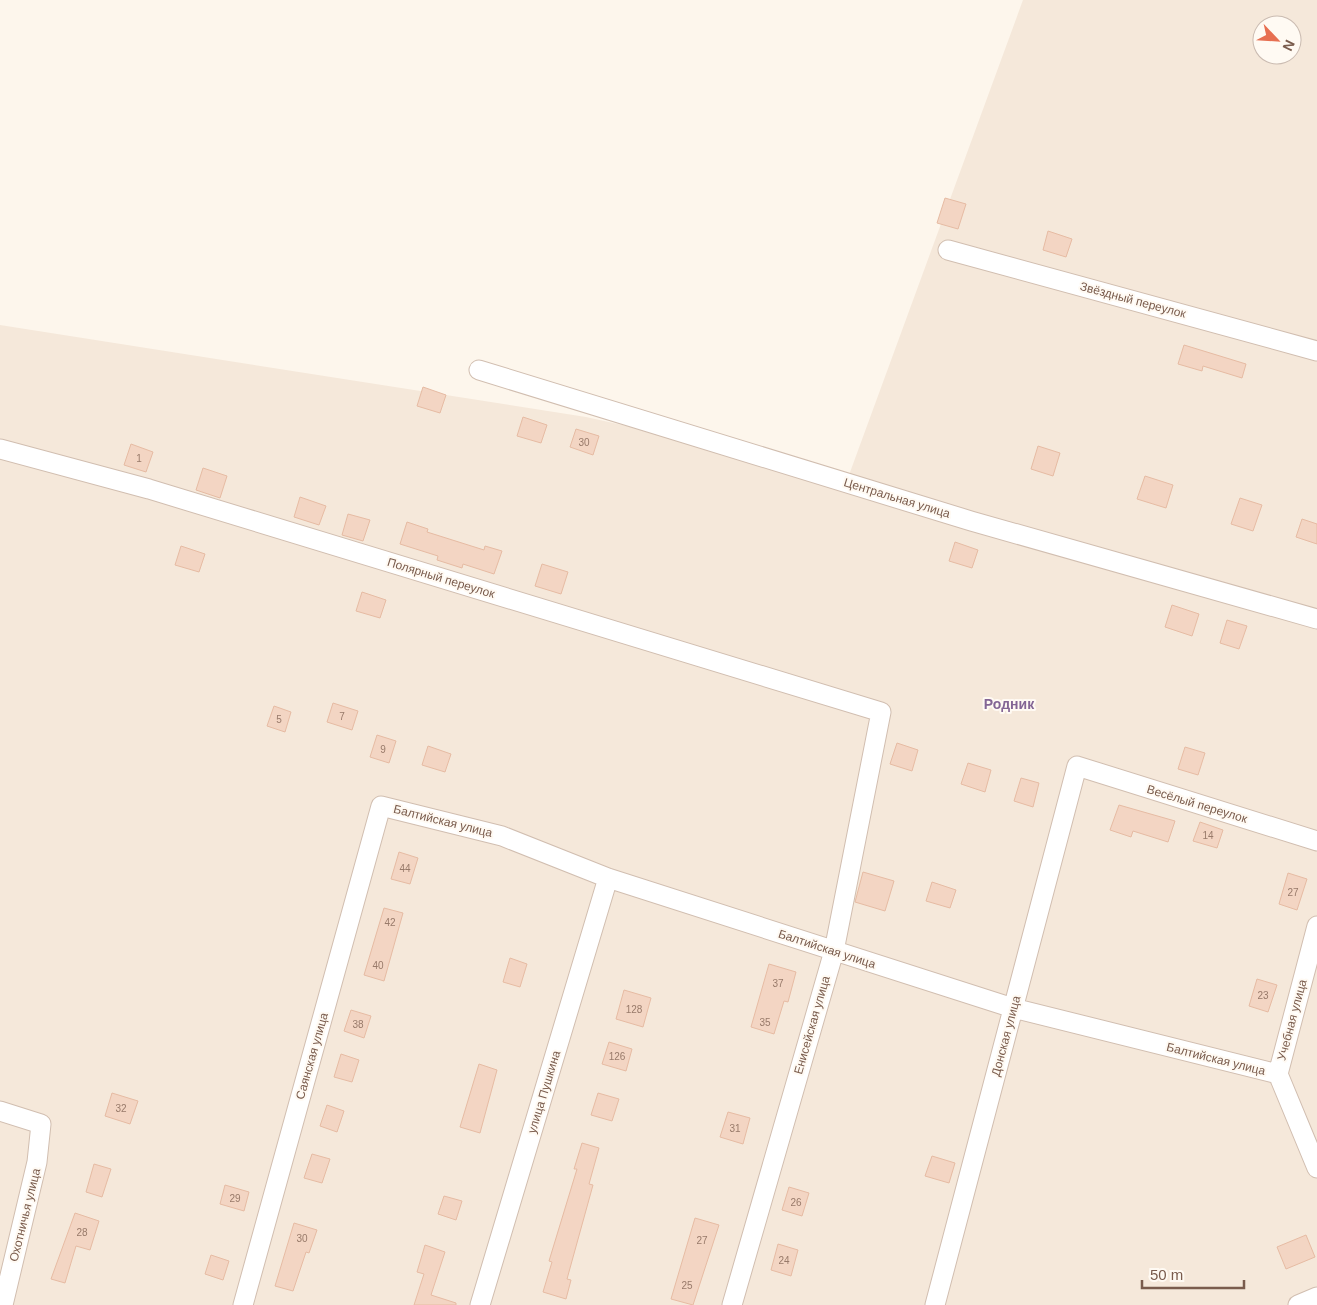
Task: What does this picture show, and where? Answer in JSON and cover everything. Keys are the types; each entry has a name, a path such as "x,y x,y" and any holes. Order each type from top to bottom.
{"street":[{"name":"Звёздный переулок","path":"948,250 1317,351"},
{"name":"Центральная улица","path":"479,370 971,521 1317,619"},
{"name":"Полярный переулок","path":"0,449 148,489 881,712"},
{"name":"Енисейская улица","path":"732,1305 834,951 881,712"},
{"name":"Весёлый переулок","path":"1077,766 1317,841"},
{"name":"Донская улица","path":"935,1305 1077,766"},
{"name":"Балтийская улица","path":"381,806 502,836 608,878 1013,1008 1278,1074"},
{"name":"Саянская улица","path":"242,1305 381,806"},
{"name":"улица Пушкина","path":"480,1305 608,878"},
{"name":"Учебная улица","path":"1317,926 1278,1074 1317,1168"},
{"name":"Охотничья улица","path":"0,1111 41,1124 37,1162 3,1305"},
{"path":"1298,1305 1317,1297"}],"shaded area":[{"path":"1023,0 1317,0 1317,1305 0,1305 0,325 586,417 849,475"}],"building":[{"path":"945,198 966,204 958,229 937,223"},
{"path":"1048,231 1072,239 1066,257 1043,250"},
{"path":"1184,345 1246,364 1242,378 1203,366 1202,371 1178,364"},
{"path":"423,387 446,395 440,413 417,406"},
{"path":"523,417 547,425 541,443 517,436"},
{"path":"576,429 599,436 593,455 570,447"},
{"path":"131,444 153,452 146,472 124,465"},
{"path":"1038,446 1060,453 1053,476 1031,469"},
{"path":"203,468 227,476 220,498 196,490"},
{"path":"1145,476 1173,485 1166,508 1137,499"},
{"path":"300,497 326,506 319,525 294,517"},
{"path":"1240,498 1262,505 1253,531 1231,524"},
{"path":"348,514 370,520 363,541 342,535"},
{"path":"1302,519 1317,524 1317,544 1296,537"},
{"path":"407,522 428,529 427,532 484,550 485,546 502,551 494,574 463,564 462,568 437,560 438,556 400,544"},
{"path":"955,542 978,550 972,568 949,561"},
{"path":"181,546 205,554 199,572 175,565"},
{"path":"542,564 568,572 561,594 535,586"},
{"path":"362,592 386,600 380,618 356,611"},
{"path":"1172,605 1199,614 1192,636 1165,627"},
{"path":"1227,620 1247,626 1239,649 1220,643"},
{"path":"333,703 358,711 352,730 327,722"},
{"path":"274,706 291,712 285,732 267,726"},
{"path":"377,735 396,741 389,763 370,757"},
{"path":"897,743 918,750 912,771 890,764"},
{"path":"428,746 451,754 445,772 422,765"},
{"path":"1185,747 1205,753 1198,775 1178,769"},
{"path":"968,763 991,770 985,792 961,784"},
{"path":"1021,778 1039,783 1033,807 1014,801"},
{"path":"1119,805 1175,821 1168,842 1133,831 1131,837 1110,830"},
{"path":"1200,822 1223,830 1217,848 1193,841"},
{"path":"399,852 418,858 410,884 391,879"},
{"path":"863,872 894,881 885,911 855,902"},
{"path":"1288,873 1307,879 1297,910 1279,904"},
{"path":"932,882 956,890 950,908 926,901"},
{"path":"384,908 403,913 384,981 364,975"},
{"path":"510,958 527,964 520,987 503,982"},
{"path":"769,964 796,972 788,1002 784,1001 774,1034 751,1027"},
{"path":"1257,979 1277,985 1268,1012 1249,1006"},
{"path":"624,990 651,998 643,1027 616,1019"},
{"path":"351,1010 371,1016 364,1038 344,1031"},
{"path":"609,1042 632,1049 626,1071 602,1064"},
{"path":"341,1054 359,1060 352,1082 334,1077"},
{"path":"479,1064 497,1070 480,1133 460,1127"},
{"path":"112,1093 138,1101 130,1124 105,1116"},
{"path":"598,1093 619,1099 612,1121 591,1115"},
{"path":"327,1105 344,1111 337,1132 320,1126"},
{"path":"728,1112 750,1118 743,1144 720,1137"},
{"path":"582,1143 599,1148 589,1184 593,1185 567,1279 571,1280 566,1299 543,1292 552,1262 549,1261 577,1169 574,1169"},
{"path":"312,1154 330,1159 322,1183 304,1178"},
{"path":"932,1156 955,1163 949,1183 925,1176"},
{"path":"94,1164 111,1169 102,1197 86,1192"},
{"path":"225,1185 249,1192 244,1211 220,1204"},
{"path":"789,1187 809,1193 802,1216 782,1210"},
{"path":"444,1196 462,1201 456,1220 438,1214"},
{"path":"75,1213 99,1221 90,1250 76,1246 65,1283 51,1279"},
{"path":"695,1218 719,1225 693,1305 671,1299"},
{"path":"294,1223 317,1230 309,1253 306,1252 293,1291 275,1286"},
{"path":"1306,1235 1315,1257 1286,1269 1277,1247"},
{"path":"778,1244 798,1250 791,1276 771,1270"},
{"path":"425,1245 445,1252 431,1295 456,1303 456,1305 414,1305 424,1274 417,1272"},
{"path":"211,1255 229,1261 223,1280 205,1274"}],"district":[{"name":"Родник","path":"1009,704"}]}
